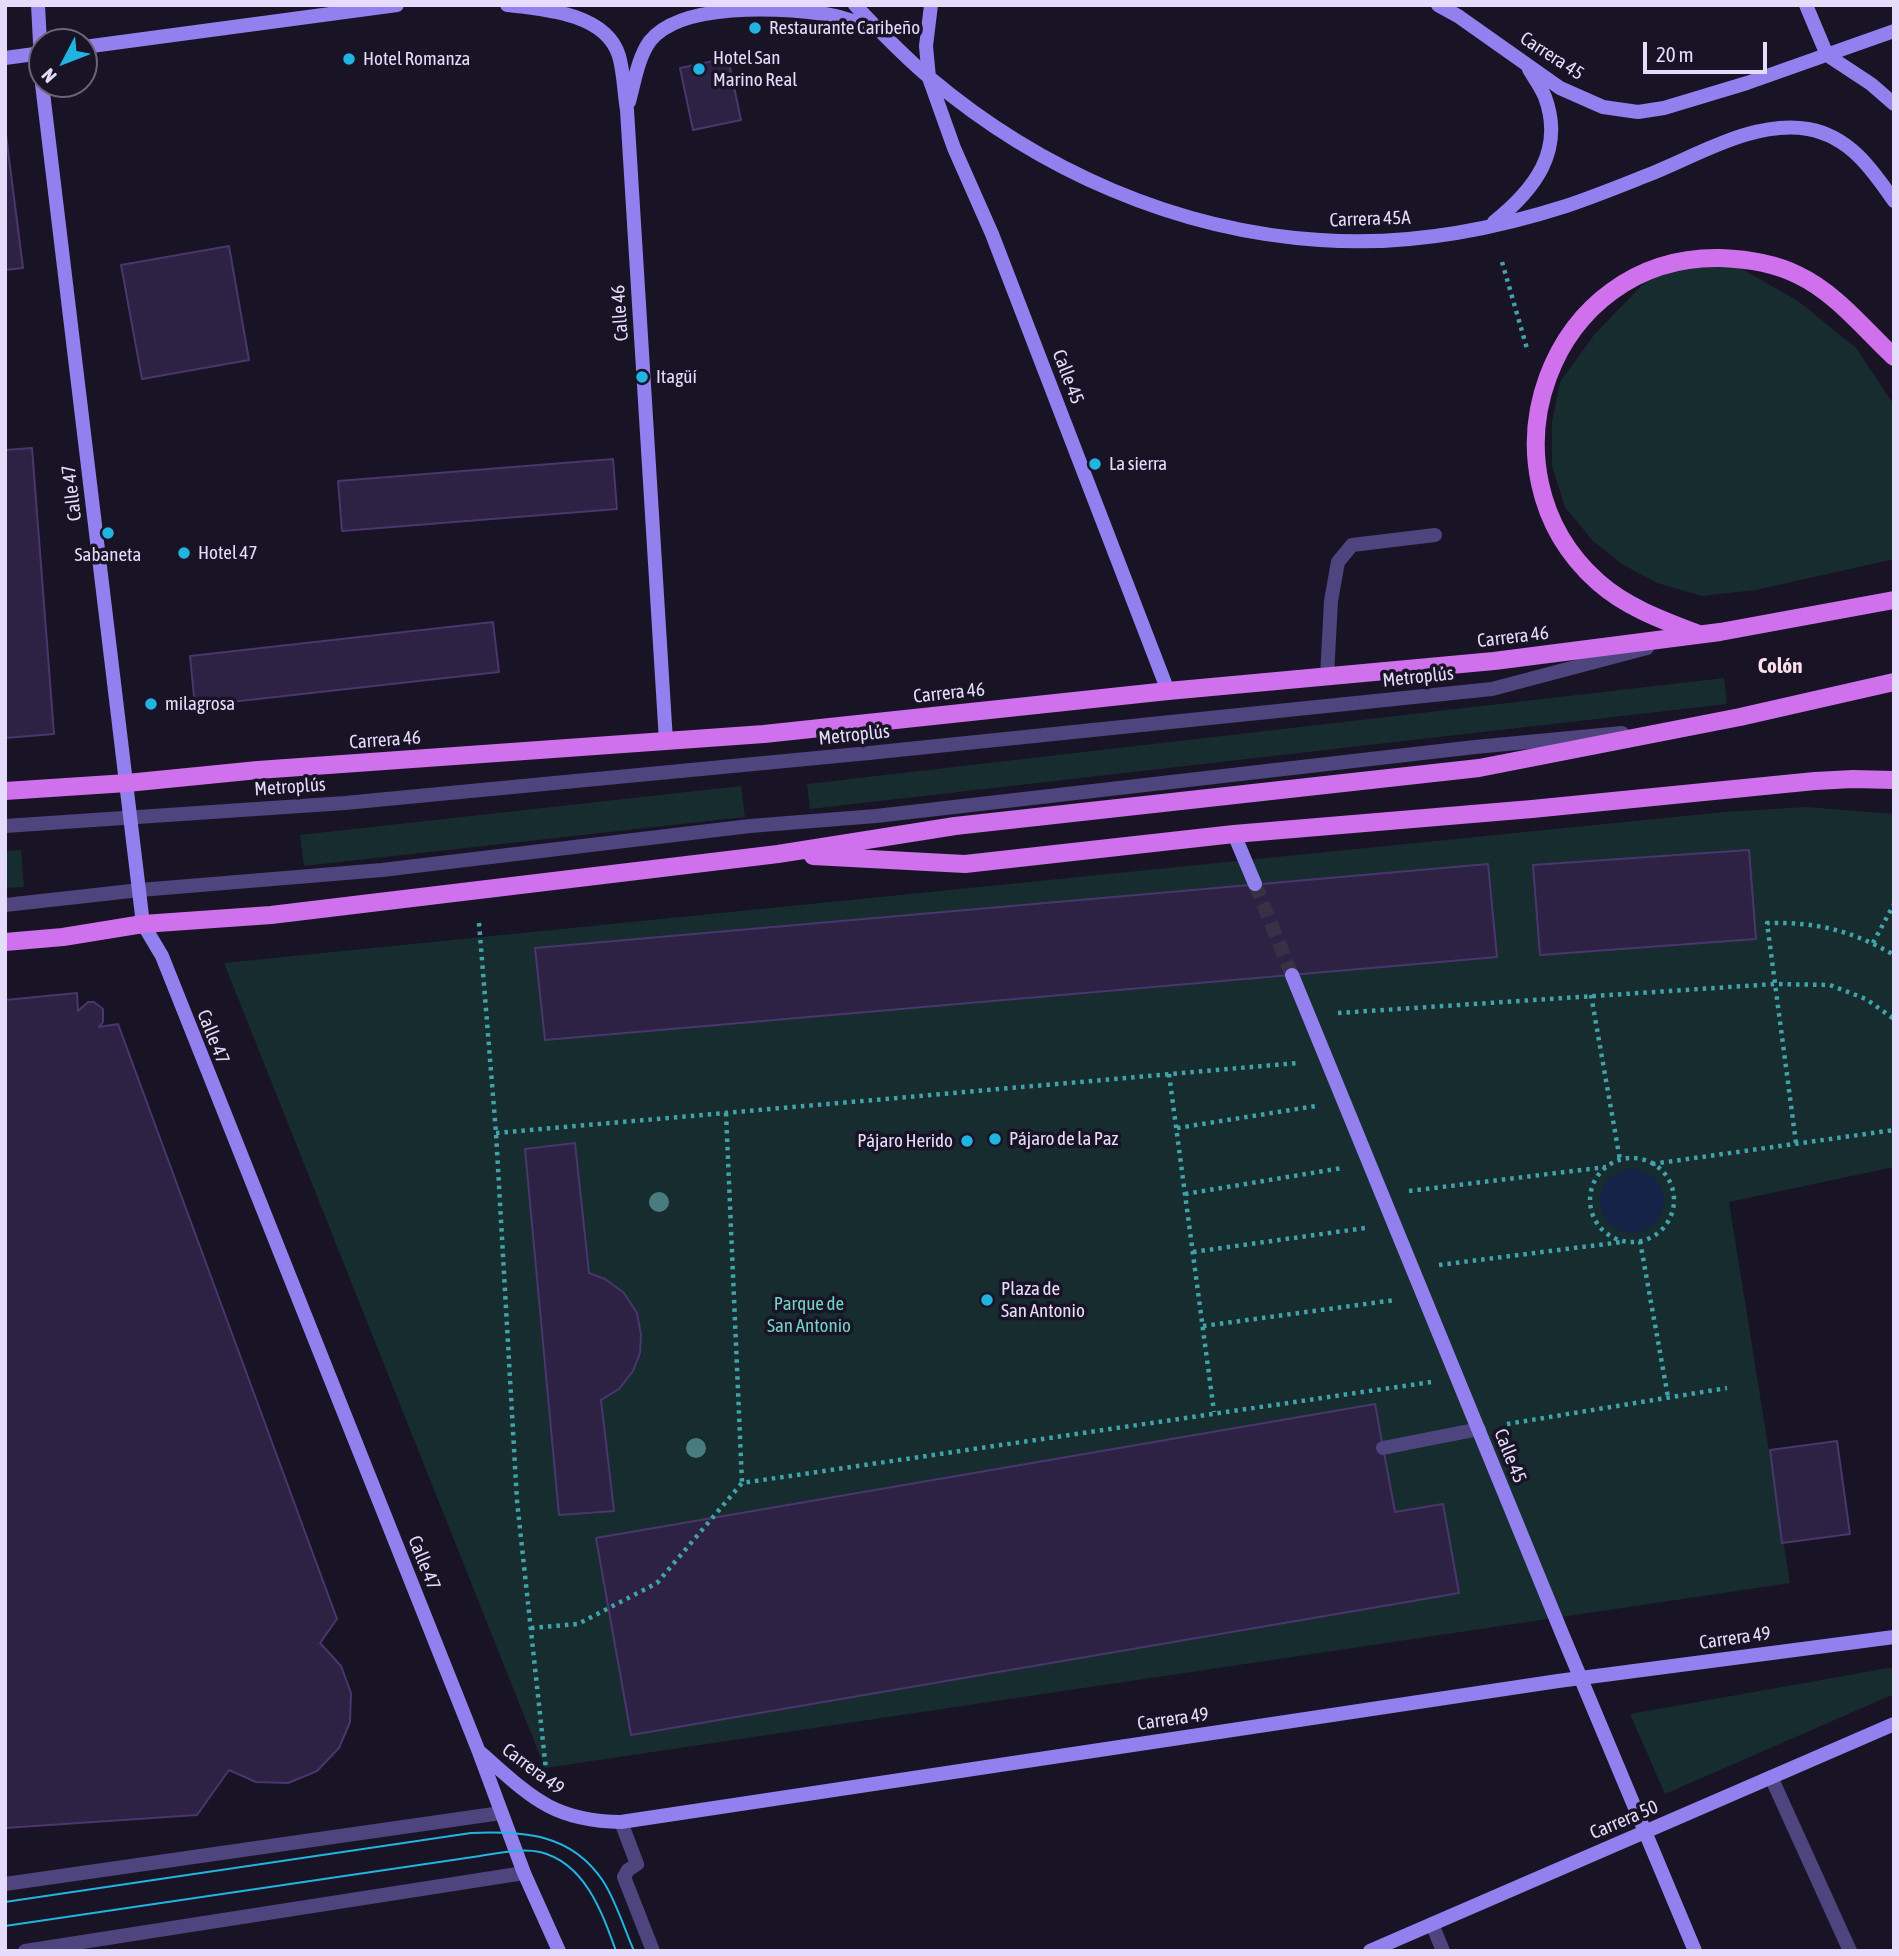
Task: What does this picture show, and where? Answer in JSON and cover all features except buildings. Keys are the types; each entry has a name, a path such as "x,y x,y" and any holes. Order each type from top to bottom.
{"main road":[{"path":"1699,634 1626,603 1598,582 1574,557 1555,528 1542,495 1535,427 1541,393 1557,353 1568,335 1589,311 1614,290 1641,275 1671,263 1703,258 1735,258 1767,263 1797,274 1825,290 1894,357"},
{"name":"Carrera 46","path":"5,791 127,783 258,769 764,734 1168,691 1494,661 1720,632 1894,600"},
{"path":"5,942 63,937 143,923 271,915 778,854 955,826 1479,768 1740,717 1894,682"},
{"path":"778,854 965,864 1234,834 1532,809 1815,780 1894,780"}],"street":[{"name":"Calle 47","path":"38,5 40,28"},
{"path":"98,45 397,5"},
{"name":"Calle 46","path":"507,5 580,18 604,33 619,54 627,110 666,741"},
{"name":"Calle 45","path":"855,5 929,78"},
{"name":"Calle 45","path":"931,5 926,46 929,78 954,148 992,234 1168,691"},
{"name":"Carrera 45","path":"1438,5 1458,16 1560,88 1603,107 1638,112 1664,108 1746,83 1894,31"},
{"path":"1806,5 1827,55 1871,84 1894,104"},
{"path":"627,110 649,43 667,26 689,17 728,11 791,12 848,19 880,30"},
{"path":"5,58 28,55"},
{"path":"1490,225 1516,204 1548,157 1552,127 1545,97 1525,63"},
{"name":"Carrera 45A","path":"929,78 1011,138 1113,192 1178,214 1258,233 1322,240 1394,239 1448,234 1566,206 1732,141 1779,129 1807,129 1832,136 1855,150 1894,201"},
{"name":"Calle 47","path":"44,98 143,923 162,956 480,1752 524,1873 559,1951"},
{"path":"1327,676 1331,601 1338,562 1352,545 1435,535"},
{"name":"Metroplús","path":"5,826 358,802 1493,689 1699,634"},
{"path":"5,905 140,890 382,870 750,826 876,816 1475,747 1695,726"},
{"path":"1234,834 1255,884"},
{"name":"Calle 45","path":"1292,975 1695,1951"},
{"path":"1383,1448 1479,1429"},
{"name":"Carrera 49","path":"480,1752 551,1809 597,1822 621,1822 1581,1678 1894,1637"},
{"name":"Carrera 50","path":"1370,1951 1894,1724"},
{"path":"1770,1777 1850,1951"},
{"path":"5,1884 501,1813"},
{"path":"621,1822 637,1864 628,1870 624,1877 653,1951"},
{"path":"25,1951 524,1873"},
{"path":"1432,1924 1443,1951"}],"path":[{"path":"1502,262 1541,393"},
{"path":"1872,943 1894,904"},
{"path":"479,923 496,1133 517,1502 551,1809"},
{"path":"1796,1143 1767,923 1821,925 1847,932 1894,955"},
{"path":"1309,1016 1775,984 1830,985 1866,999 1894,1019"},
{"path":"1591,995 1620,1160"},
{"path":"496,1133 1300,1062"},
{"path":"1169,1074 1214,1412"},
{"path":"1177,1128 1307,1107"},
{"path":"726,1113 742,1483"},
{"path":"1652,1164 1894,1130"},
{"path":"1412,1269 1622,1241 1640,1241 1654,1236 1664,1227 1674,1200 1671,1185 1663,1172 1642,1159 1620,1160 1606,1167 1597,1176 1591,1189 1592,1215 1610,1236 1622,1241"},
{"path":"1382,1195 1606,1167"},
{"path":"1185,1194 1329,1170"},
{"path":"1193,1252 1349,1230"},
{"path":"1640,1241 1668,1397"},
{"path":"1203,1326 1374,1303"},
{"path":"531,1628 578,1624 657,1583 742,1483 1419,1383"},
{"path":"1479,1429 1727,1388"}],"green space":[{"path":"1710,263 1740,268 1798,301 1856,348 1894,405 1894,559 1756,590 1702,596 1657,583 1622,564 1593,541 1565,507 1552,466 1552,422 1560,382 1594,335 1642,285 1674,266"},
{"path":"1724,678 1727,704 810,809 807,784"},
{"path":"741,786 745,817 304,866 300,835"},
{"name":"Parque de San Antonio","path":"1806,807 1894,814 1894,1167 1729,1202 1790,1583 545,1768 224,963 1724,812"},
{"path":"21,850 24,887 5,888 5,851"},
{"path":"1894,1667 1894,1694 1665,1794 1630,1714"}],"water":[{"path":"1632,1169 1655,1178 1664,1201 1655,1224 1632,1233 1609,1224 1600,1201 1609,1178"}],"tunnel":[{"path":"1255,884 1292,975"}],"tram line":[{"path":"5,1902 471,1833 509,1833 544,1838 561,1844 590,1865 612,1897 634,1951"},
{"path":"5,1926 502,1852 525,1851 540,1852 556,1858 580,1878 598,1905 616,1951"}],"place":[{"name":"Restaurante Caribeño","path":"755,28"},
{"name":"Hotel Romanza","path":"349,59"},
{"name":"Hotel San Marino Real","path":"699,69"},
{"name":"Itagüí","path":"642,377"},
{"name":"La sierra","path":"1095,464"},
{"name":"Sabaneta","path":"108,533"},
{"name":"Hotel 47","path":"184,553"},
{"name":"milagrosa","path":"151,704"},
{"name":"Pájaro de la Paz","path":"995,1139"},
{"name":"Pájaro Herido","path":"967,1141"},
{"name":"Plaza de San Antonio","path":"987,1300"}],"district":[{"name":"Colón","path":"1780,666"}]}
